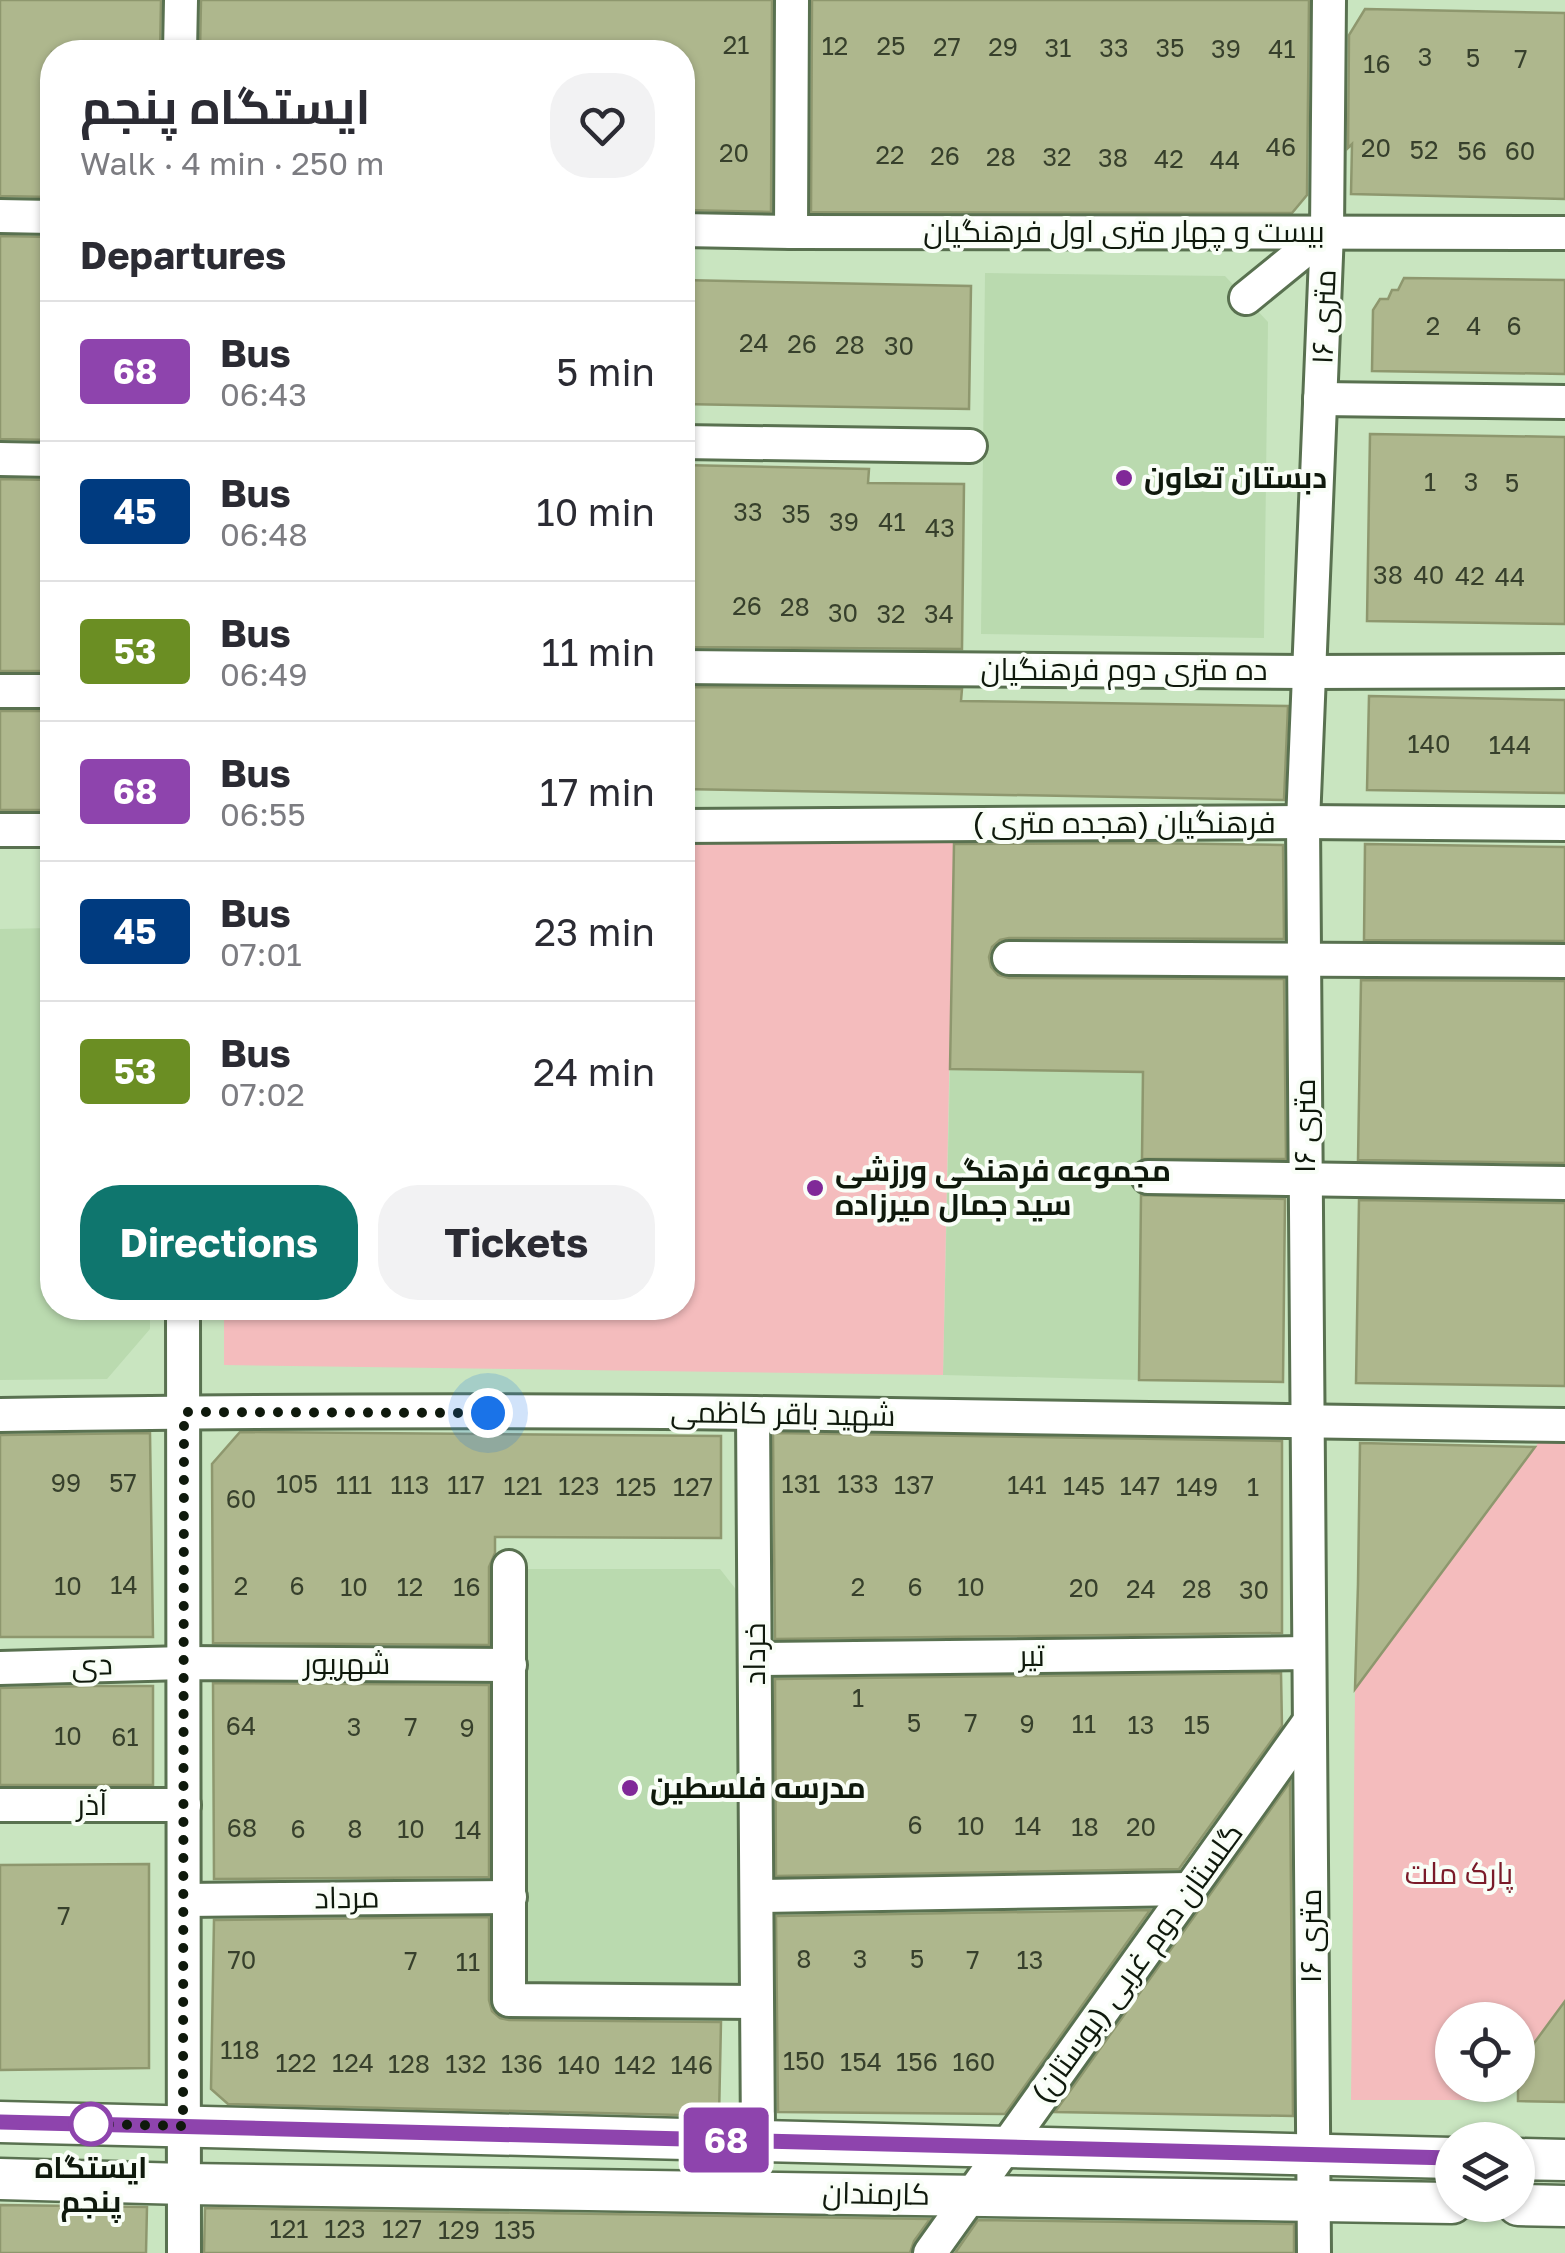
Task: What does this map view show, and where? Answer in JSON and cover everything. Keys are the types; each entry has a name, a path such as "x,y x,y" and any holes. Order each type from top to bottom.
{"main road":[{"name":"کارمندان","path":"0,2122 1435,2158"},
{"path":"1535,2159 1565,2160"},
{"name":"کارمندان","path":"0,2179 1435,2204"},
{"path":"1535,2205 1565,2206"}],"street":[{"path":"180,40 181,0"},
{"path":"791,232 792,0"},
{"name":"۱۶ متری","path":"1314,2253 1302,822 1327,232 1329,0"},
{"path":"0,216 40,217"},
{"name":"بیست و چهار متری اول فرهنگیان","path":"695,230 1565,233"},
{"path":"1246,298 1327,232"},
{"path":"1320,399 1565,402"},
{"path":"695,442 970,446"},
{"path":"0,459 40,460"},
{"name":"ده متری دوم فرهنگیان","path":"695,666 1565,671"},
{"path":"0,691 40,691"},
{"name":"فرهنگیان (هجده متری )","path":"695,826 1565,824"},
{"path":"0,830 40,830"},
{"path":"1009,958 1565,960"},
{"path":"1148,1177 1565,1183"},
{"path":"183,1320 184,2253"},
{"name":"شهید باقر کاظمی","path":"0,1415 753,1413 1565,1425"},
{"name":"خرداد","path":"753,1413 758,2140"},
{"path":"509,1567 509,2000 757,2002"},
{"name":"تیر","path":"754,1659 1309,1653"},
{"name":"شهریور","path":"184,1663 510,1664"},
{"name":"دی","path":"0,1668 184,1663"},
{"name":"گلستان دوم غربی (بوستان)","path":"930,2253 1310,1722"},
{"name":"آذر","path":"0,1805 184,1805"},
{"path":"757,1896 1189,1889"},
{"name":"مرداد","path":"184,1900 510,1897"}],"shaded area":[{"name":"دبستان تعاون","path":"985,273 1225,276 1268,322 1264,638 981,634"},
{"path":"40,928 40,1320 150,1320 150,1329 107,1379 0,1380 0,929"},
{"path":"950,1069 1143,1072 1139,1380 943,1375"},
{"name":"مدرسه فلسطین","path":"521,1569 720,1569 738,1592 739,1983 522,1984"}],"green space":[{"name":"مجموعه فرهنگی ورزشی سید جمال میرزاده","path":"954,840 943,1375 224,1365 224,1320 695,1320 695,842"},
{"name":"پارک ملت","path":"1565,1407 1565,2001 1535,2042 1535,2002 1435,2002 1435,2100 1351,2100 1355,1689"}],"building":[{"path":"0,0 161,0 160,40 40,40 40,197 0,196"},
{"path":"201,0 772,0 771,212 695,210 695,40 200,40"},
{"path":"812,0 1309,0 1307,195 1292,213 811,212"},
{"path":"1365,9 1565,13 1565,199 1351,194 1349,35"},
{"path":"0,236 40,237 40,440 0,439"},
{"path":"1404,278 1565,280 1565,374 1372,371 1373,310 1380,299 1388,299 1392,290 1398,290"},
{"path":"695,280 971,286 969,409 695,404"},
{"path":"1370,434 1565,437 1565,624 1367,621"},
{"path":"695,465 869,469 868,483 964,484 962,649 695,647"},
{"path":"0,479 40,480 40,671 0,671"},
{"path":"695,687 962,689 961,701 1288,706 1284,800 695,789"},
{"path":"1369,696 1565,700 1565,793 1367,790"},
{"path":"0,711 40,711 40,810 0,810"},
{"path":"954,844 1283,845 1284,939 1009,938 992,947 991,967 998,975 1009,978 1284,979 1286,1159 1142,1159 1143,1072 950,1069"},
{"path":"1365,844 1565,847 1565,941 1364,940"},
{"path":"1361,980 1565,981 1565,1163 1358,1160"},
{"path":"1141,1195 1285,1199 1283,1382 1139,1380"},
{"path":"1359,1200 1565,1203 1565,1386 1356,1383"},
{"path":"240,1432 721,1436 721,1538 495,1537 495,1553 489,1567 489,1645 213,1643 212,1464"},
{"path":"150,1433 153,1637 0,1637 0,1435"},
{"path":"773,1433 1282,1441 1282,1633 775,1639"},
{"path":"1360,1443 1535,1447 1355,1689 1358,1584"},
{"path":"1281,1673 1282,1726 1179,1869 776,1876 775,1679"},
{"path":"213,1683 489,1685 489,1877 214,1879"},
{"path":"153,1686 153,1785 0,1785 0,1688"},
{"path":"1290,1782 1293,2116 1055,2112"},
{"path":"149,1864 149,2068 0,2070 0,1865"},
{"path":"1150,1910 1005,2114 778,2112 776,1916"},
{"path":"489,1917 489,2000 492,2011 500,2018 721,2022 719,2116 228,2104 211,2089 214,1920"},
{"path":"1565,2001 1565,2102 1535,2101 1535,2042"},
{"path":"0,2205 147,2207 146,2253 0,2253"},
{"path":"205,2208 930,2219 910,2253 204,2253"},
{"path":"978,2220 1294,2224 1294,2253 955,2253"}],"bus line":[{"name":"68","path":"0,2122 1435,2158"}],"place":[{"name":"دبستان تعاون","path":"1124,478"},
{"name":"مجموعه فرهنگی ورزشی سید جمال میرزاده","path":"815,1188"},
{"name":"مدرسه فلسطین","path":"630,1788"},
{"name":"ایستگاه پنجم","path":"91,2124"}],"route":[{"path":"91,2124 183,2126 184,1412 488,1413"}]}
